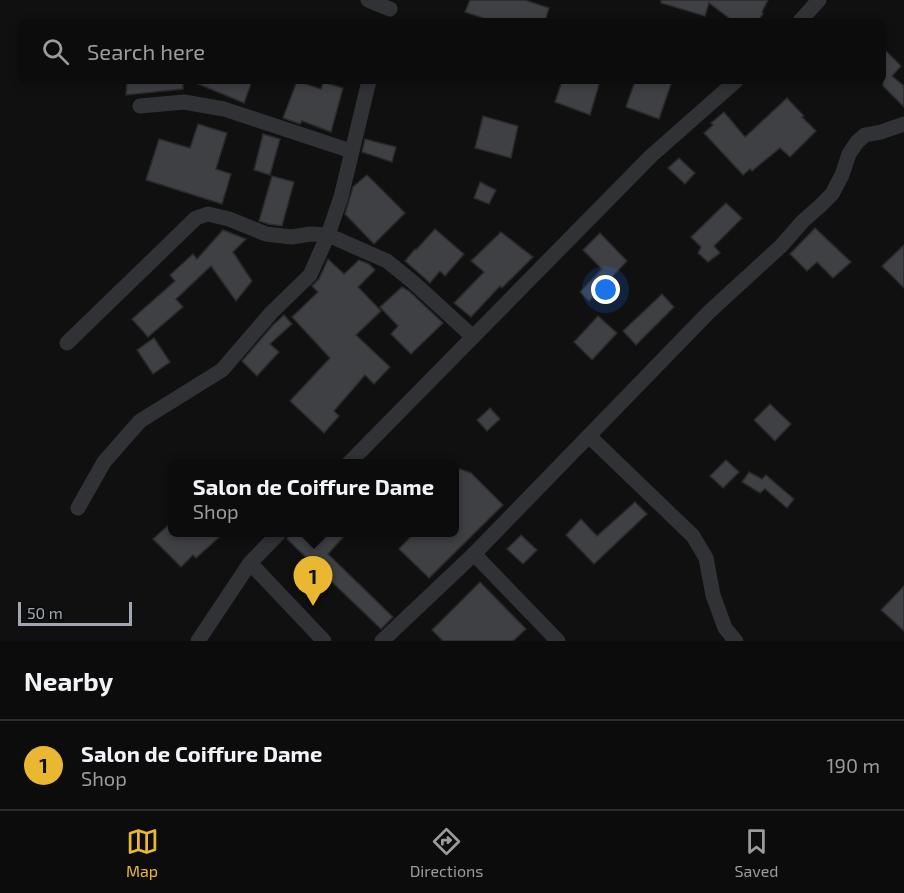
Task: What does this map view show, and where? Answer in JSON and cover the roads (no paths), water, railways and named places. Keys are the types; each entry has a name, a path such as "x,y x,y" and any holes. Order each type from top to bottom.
{"street":[{"path":"368,0 390,10"},
{"path":"803,18 819,0"},
{"path":"78,508 104,462 140,421 222,370 271,313 310,275 328,235 341,197 368,84"},
{"path":"353,459 651,156 733,84"},
{"path":"140,106 184,102 225,109 351,151"},
{"path":"382,641 474,554 709,312 781,246 832,194 849,154 857,142 865,135 904,124"},
{"path":"67,343 196,218 208,214 229,219 266,234 292,237 310,234 328,235 387,261 414,282 473,337"},
{"path":"589,436 693,537 706,558 713,595 725,628 736,641"},
{"path":"198,641 250,563 275,537"},
{"path":"474,554 558,641"},
{"path":"250,563 324,641"}],"place":[{"name":"Salon de Coiffure Dame","path":"313,606"}]}
